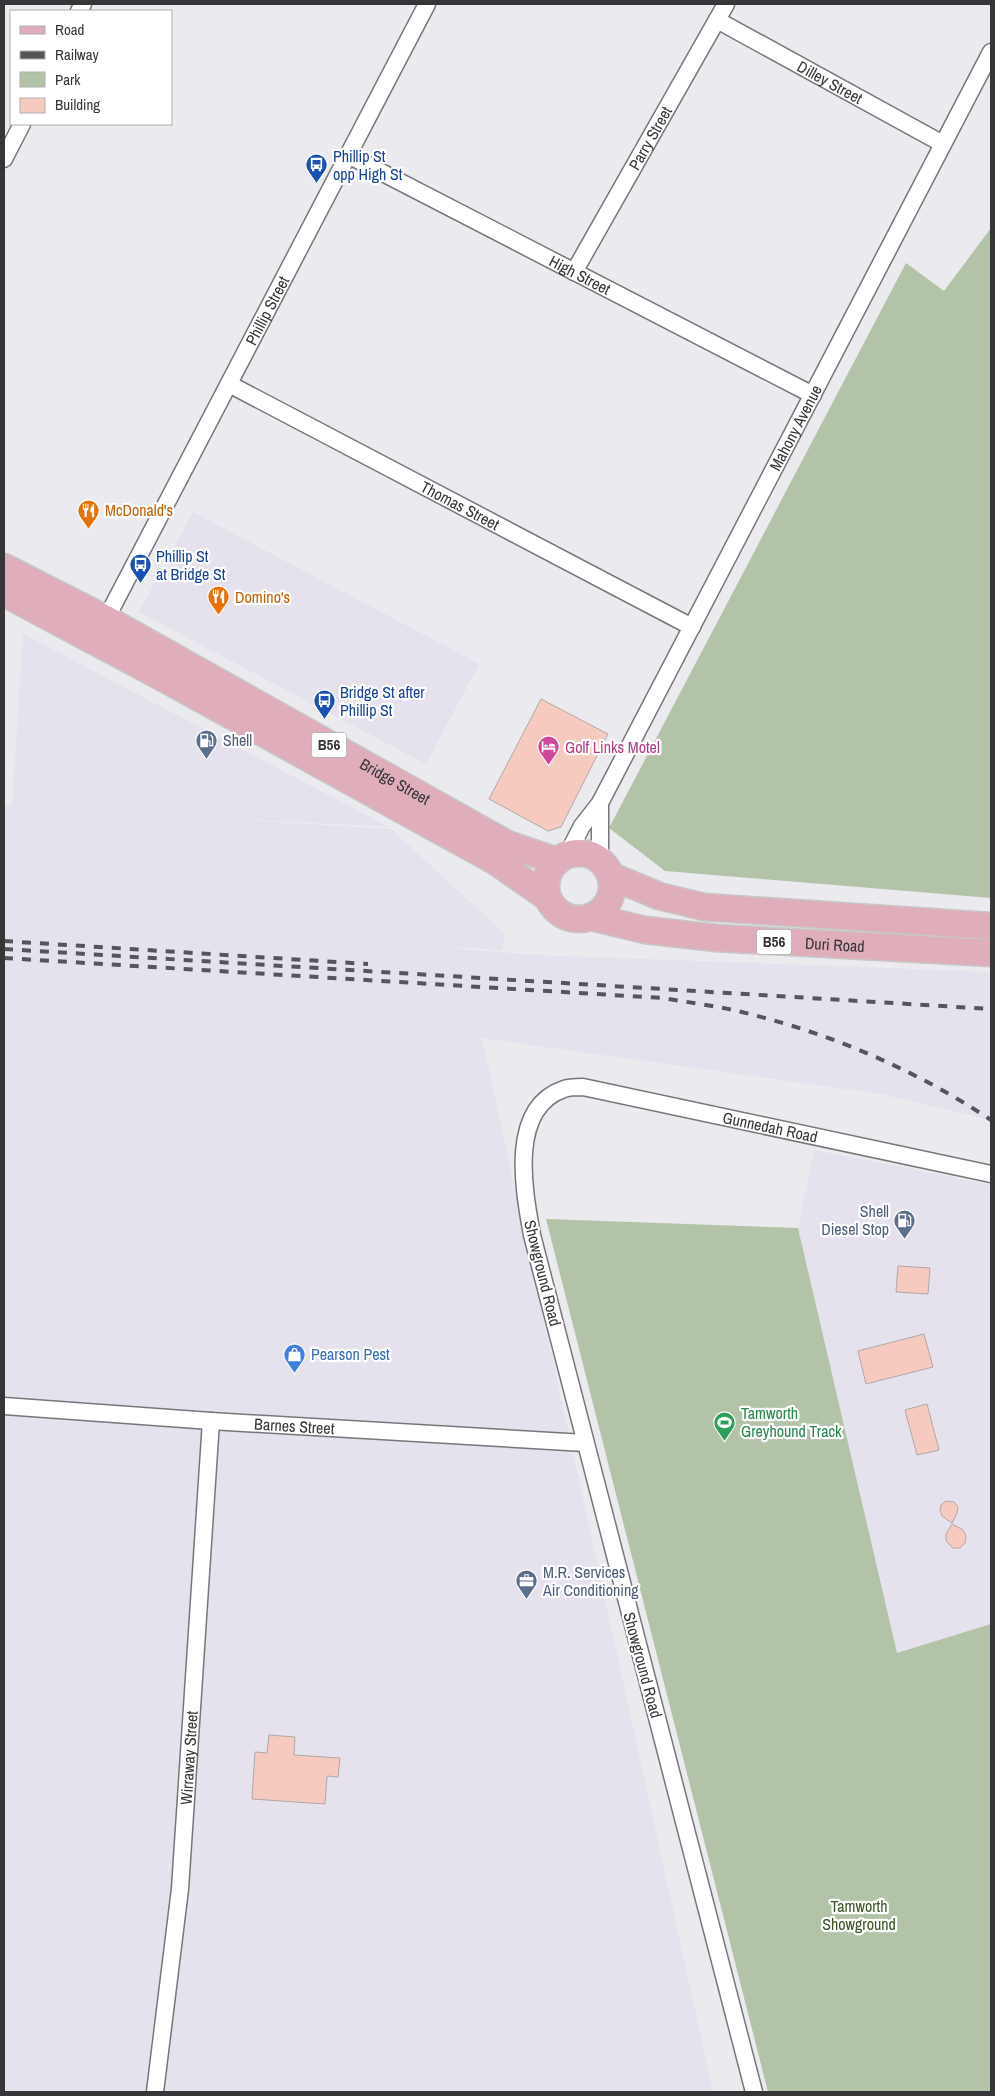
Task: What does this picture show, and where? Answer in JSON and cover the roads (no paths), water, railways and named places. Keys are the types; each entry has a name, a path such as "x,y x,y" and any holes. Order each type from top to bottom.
{"main road":[{"name":"Bridge Street","path":"4,567 106,619 507,844 562,858"},
{"name":"Bridge Street","path":"4,593 167,680 495,861 547,896"},
{"name":"Bridge Street","path":"106,619 107,629 122,647 167,680"},
{"name":"B56","path":"562,858 584,853 605,868"},
{"path":"547,896 546,877 562,858"},
{"path":"591,917 600,912 611,896 612,886 605,868"},
{"name":"Duri Road","path":"605,868 659,896 704,907 991,926"},
{"name":"B56","path":"547,896 552,906 560,914 580,919 591,917"},
{"name":"Duri Road","path":"591,917 645,930 716,938 991,952"}],"street":[{"name":"Phillip Street","path":"106,619 427,4"},
{"name":"Parry Street","path":"574,272 726,4"},
{"name":"Dilley Street","path":"717,20 943,144"},
{"name":"Mahony Avenue","path":"562,858 582,826 600,803 991,52"},
{"path":"4,159 21,125"},
{"name":"High Street","path":"348,155 813,395"},
{"name":"Thomas Street","path":"229,384 692,627"},
{"name":"Mahony Avenue","path":"600,803 605,868"},
{"name":"Gunnedah Road","path":"550,1096 565,1088 583,1087 600,1089 991,1174"},
{"name":"Showground Road","path":"550,1096 539,1107 526,1137 523,1178 532,1235 754,2092"},
{"name":"Barnes Street","path":"4,1406 211,1421 585,1443"},
{"name":"Wirraway Street","path":"155,2092 180,1889 211,1421"}],"railway":[{"path":"4,941 368,964"},
{"path":"4,949 991,1009"},
{"path":"4,958 662,998 707,1005 733,1010 801,1029 867,1053 931,1084 991,1120"}],"place":[{"name":"Phillip St opp High St","path":"317,184"},
{"name":"McDonald's","path":"89,529"},
{"name":"Phillip St at Bridge St","path":"140,584"},
{"name":"Domino's","path":"219,616"},
{"name":"Bridge St after Phillip St","path":"324,720"},
{"name":"Shell","path":"207,759"},
{"name":"Golf Links Motel","path":"549,766"},
{"name":"Shell Diesel Stop","path":"905,1239"},
{"name":"Pearson Pest","path":"295,1373"},
{"name":"Tamworth Greyhound Track","path":"725,1441"},
{"name":"M.R. Services Air Conditioning","path":"527,1600"}],"park label":[{"name":"Tamworth Showground","path":"859,1915"}]}
